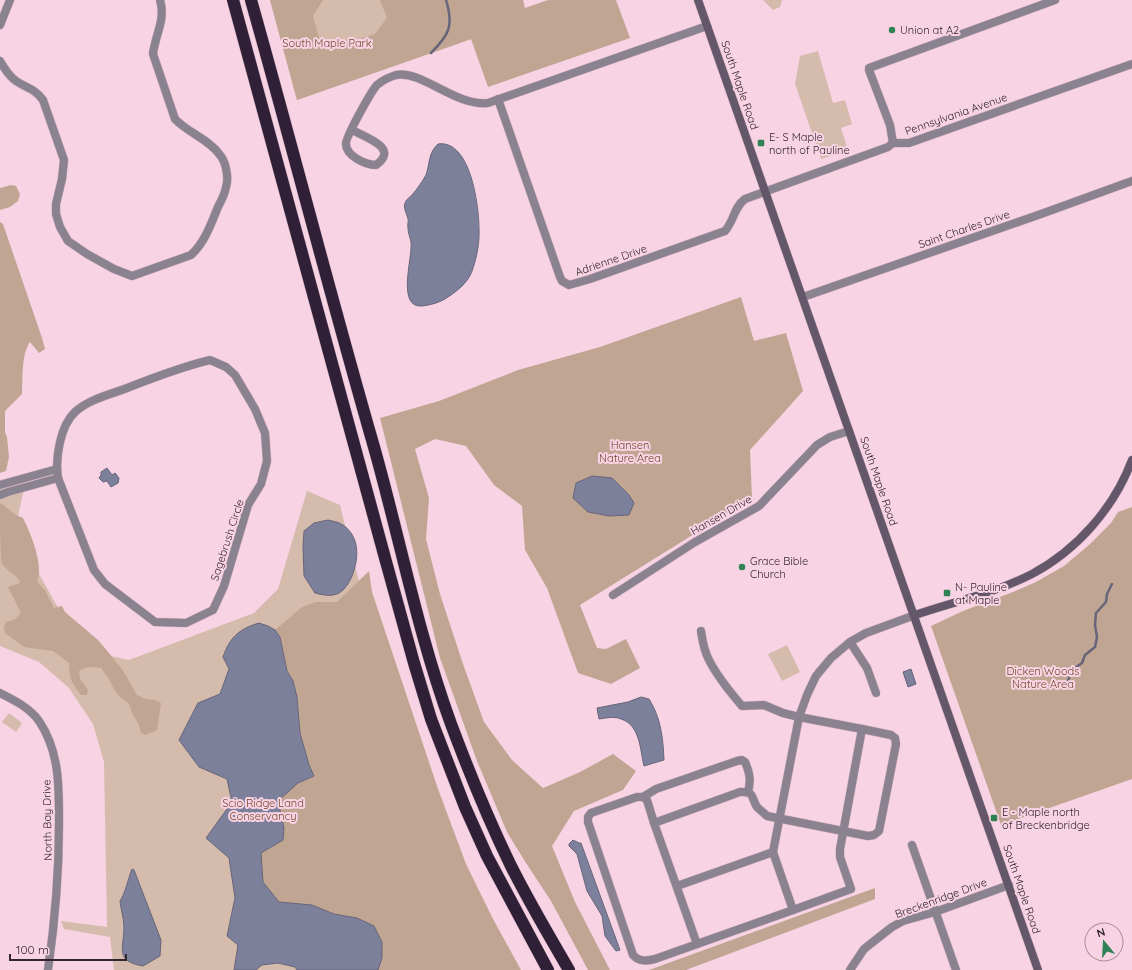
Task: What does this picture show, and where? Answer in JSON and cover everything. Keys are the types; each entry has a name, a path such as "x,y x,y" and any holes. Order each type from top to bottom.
{"highway":[{"path":"233,0 414,663 432,719 465,807 487,856 548,970"},
{"path":"251,0 352,374 374,448 414,601 441,694 451,723 490,819 518,879 569,970"}],"street":[{"path":"0,25 10,0"},
{"path":"0,61 6,71 16,81 37,92 43,100 64,160 62,179 56,204 56,214 60,227 68,241 87,254 114,269 132,276 191,255 198,249 206,236 227,186 226,170 221,155 211,145 181,126 175,119 154,54 154,46 162,22 162,6 160,0"},
{"name":"South Maple Road","path":"698,0 915,615 1038,970"},
{"path":"893,143 890,125 869,70 870,68 1056,0"},
{"path":"352,130 382,147 385,153 384,158 376,165 370,165 350,154 347,151 346,144 347,139 376,86 384,79 403,74 412,76 458,98 479,104 488,103 708,26"},
{"name":"Pennsylvania Avenue","path":"765,191 888,147 893,143 909,143 1132,64"},
{"name":"Adrienne Drive","path":"498,99 558,272 565,284 574,284 724,231 729,226 735,211 741,202 765,191"},
{"name":"Saint Charles Drive","path":"803,297 1132,181"},
{"name":"Sagebrush Circle","path":"210,360 226,367 235,375 255,409 265,433 267,461 261,484 248,505 224,586 213,610 186,623 155,622 104,584 94,570 58,478 57,469 59,445 68,422 74,412 100,397 145,380 210,360"},
{"name":"Hansen Drive","path":"613,595 695,542 759,506 817,445 830,437 849,430"},
{"path":"793,910 773,852 799,717 816,676 831,658 850,642 866,634 915,615 1004,586 1032,574 1049,564 1086,533 1112,500 1127,473 1132,460"},
{"path":"57,469 3,484 4,494 58,478"},
{"path":"654,823 740,792 748,792 752,795 757,806 767,816 868,836 874,835 879,831 896,744 895,738 891,735 782,713 764,705 748,707 742,706 725,685 712,664 705,651 701,631"},
{"path":"850,642 867,668 876,693"},
{"name":"North Bay Drive","path":"0,693 19,703 38,720 48,736 57,768 59,865 48,970"},
{"path":"748,792 751,781 745,762 742,760 656,789 643,797 637,797 592,813 588,817 588,822 633,955 636,958 642,961 656,959 851,889 840,857 840,849 862,729"},
{"path":"643,797 646,800 697,944"},
{"path":"912,845 956,970"},
{"path":"677,886 773,852"},
{"name":"Breckenridge Drive","path":"850,970 864,949 892,927 903,921 935,912 1008,885"}],"green space":[{"name":"South Maple Park","path":"270,0 503,0 515,24 297,100"},
{"path":"270,0 323,0 313,16 320,41 326,50 375,34 387,18 380,0 523,0 525,8 548,0 616,0 630,38 488,87 471,39 297,100"},
{"path":"763,0 782,0 780,7 773,10"},
{"path":"818,51 833,103 845,100 852,124 841,128 848,150 821,159 795,84 800,56"},
{"path":"11,185 16,186 20,194 18,201 10,207 0,210 0,188"},
{"path":"0,222 3,224 45,349 39,353 30,342 27,347 23,367 22,394 5,411 5,432 9,457 6,471 0,473"},
{"name":"Hansen Nature Area","path":"741,297 754,341 786,333 803,391 750,450 752,498 580,605 597,648 606,649 626,639 640,668 611,684 578,673 547,588 525,550 522,506 494,485 466,446 435,439 415,449 429,498 426,539 440,594 484,722 512,760 543,788 580,772 613,754 636,771 623,790 574,811 552,846 575,902 610,970 588,970 551,901 507,832 477,761 440,658 380,418 439,401 518,370 600,347"},
{"name":"Scio Ridge Land Conservancy","path":"26,480 18,516 35,567 62,615 111,656 129,660 254,613 278,589 307,491 340,505 382,674 512,970 114,970 110,937 64,929 61,921 107,927 104,762 93,724 69,688 39,662 0,646 0,486"},
{"path":"1,503 16,515 23,518 30,532 38,558 39,575 37,582 45,590 54,608 62,606 65,612 98,640 124,672 137,695 161,703 157,730 145,735 141,733 139,725 129,704 120,697 101,668 88,667 79,671 80,679 88,690 87,695 81,695 72,680 69,663 53,651 24,647 5,633 4,627 6,622 14,620 21,613 8,587 20,583 20,581 2,564 0,536"},
{"name":"Dicken Woods Nature Area","path":"1132,507 1132,779 1001,825 931,626 963,611 1036,582 1064,566 1090,544 1111,523 1118,512"},
{"path":"369,571 372,592 438,789 466,864 493,919 521,970 378,970 382,958 357,918 334,914 312,905 279,902 263,882 261,853 283,840 284,828 277,801 298,783 314,776 309,765 300,733 297,697 293,681 287,671 280,637 275,630 302,607 316,602 337,602"},
{"path":"787,645 800,672 782,681 768,654"},
{"path":"9,713 22,723 16,732 2,722"},
{"path":"875,888 875,899 686,970 649,970"}],"water":[{"path":"438,144 450,146 459,153 466,165 472,179 478,210 479,235 476,258 472,271 465,283 440,302 422,306 414,304 410,299 408,291 411,242 408,230 408,220 404,206 406,200 416,190 426,175 432,151"},
{"path":"107,468 112,475 115,473 119,478 118,483 111,487 107,481 103,482 99,478 101,472"},
{"path":"592,476 612,478 629,495 634,503 629,515 609,516 588,512 573,498 576,483"},
{"path":"328,520 341,524 349,530 355,542 357,555 351,578 343,590 336,594 324,595 315,593 304,576 303,546 304,531 314,523"},
{"path":"259,623 275,630 280,637 287,671 293,681 297,697 300,733 309,765 314,776 298,783 278,801 284,828 283,840 261,853 263,882 279,902 312,905 334,914 357,918 374,926 382,942 382,958 378,970 297,970 295,967 278,963 262,965 256,970 234,970 238,945 227,936 235,898 229,858 206,838 232,802 227,779 199,767 179,740 198,703 220,694 229,669 223,657 232,639 246,628"},
{"path":"911,669 916,684 908,687 903,672"},
{"path":"641,697 649,699 659,721 664,760 644,766 638,738 632,726 619,718 599,719 597,708 628,702"},
{"path":"573,840 581,843 620,950 616,951 605,936 602,916 587,891 577,854 569,846"},
{"path":"132,869 134,870 161,940 160,956 143,966 128,961 124,957 122,947 124,924 120,901"}],"waterway":[{"path":"431,53 446,35 450,23 446,0"},
{"path":"1067,683 1072,670 1082,663 1085,655 1095,647 1097,637 1095,625 1096,613 1106,602 1107,594 1112,584"}],"place":[{"name":"Union at A2","path":"892,30"},
{"name":"E- S Maple north of Pauline","path":"761,143"},
{"name":"Grace Bible Church","path":"742,567"},
{"name":"N- Pauline at Maple","path":"947,593"},
{"name":"E - Maple north of Breckenbridge","path":"994,818"}]}
